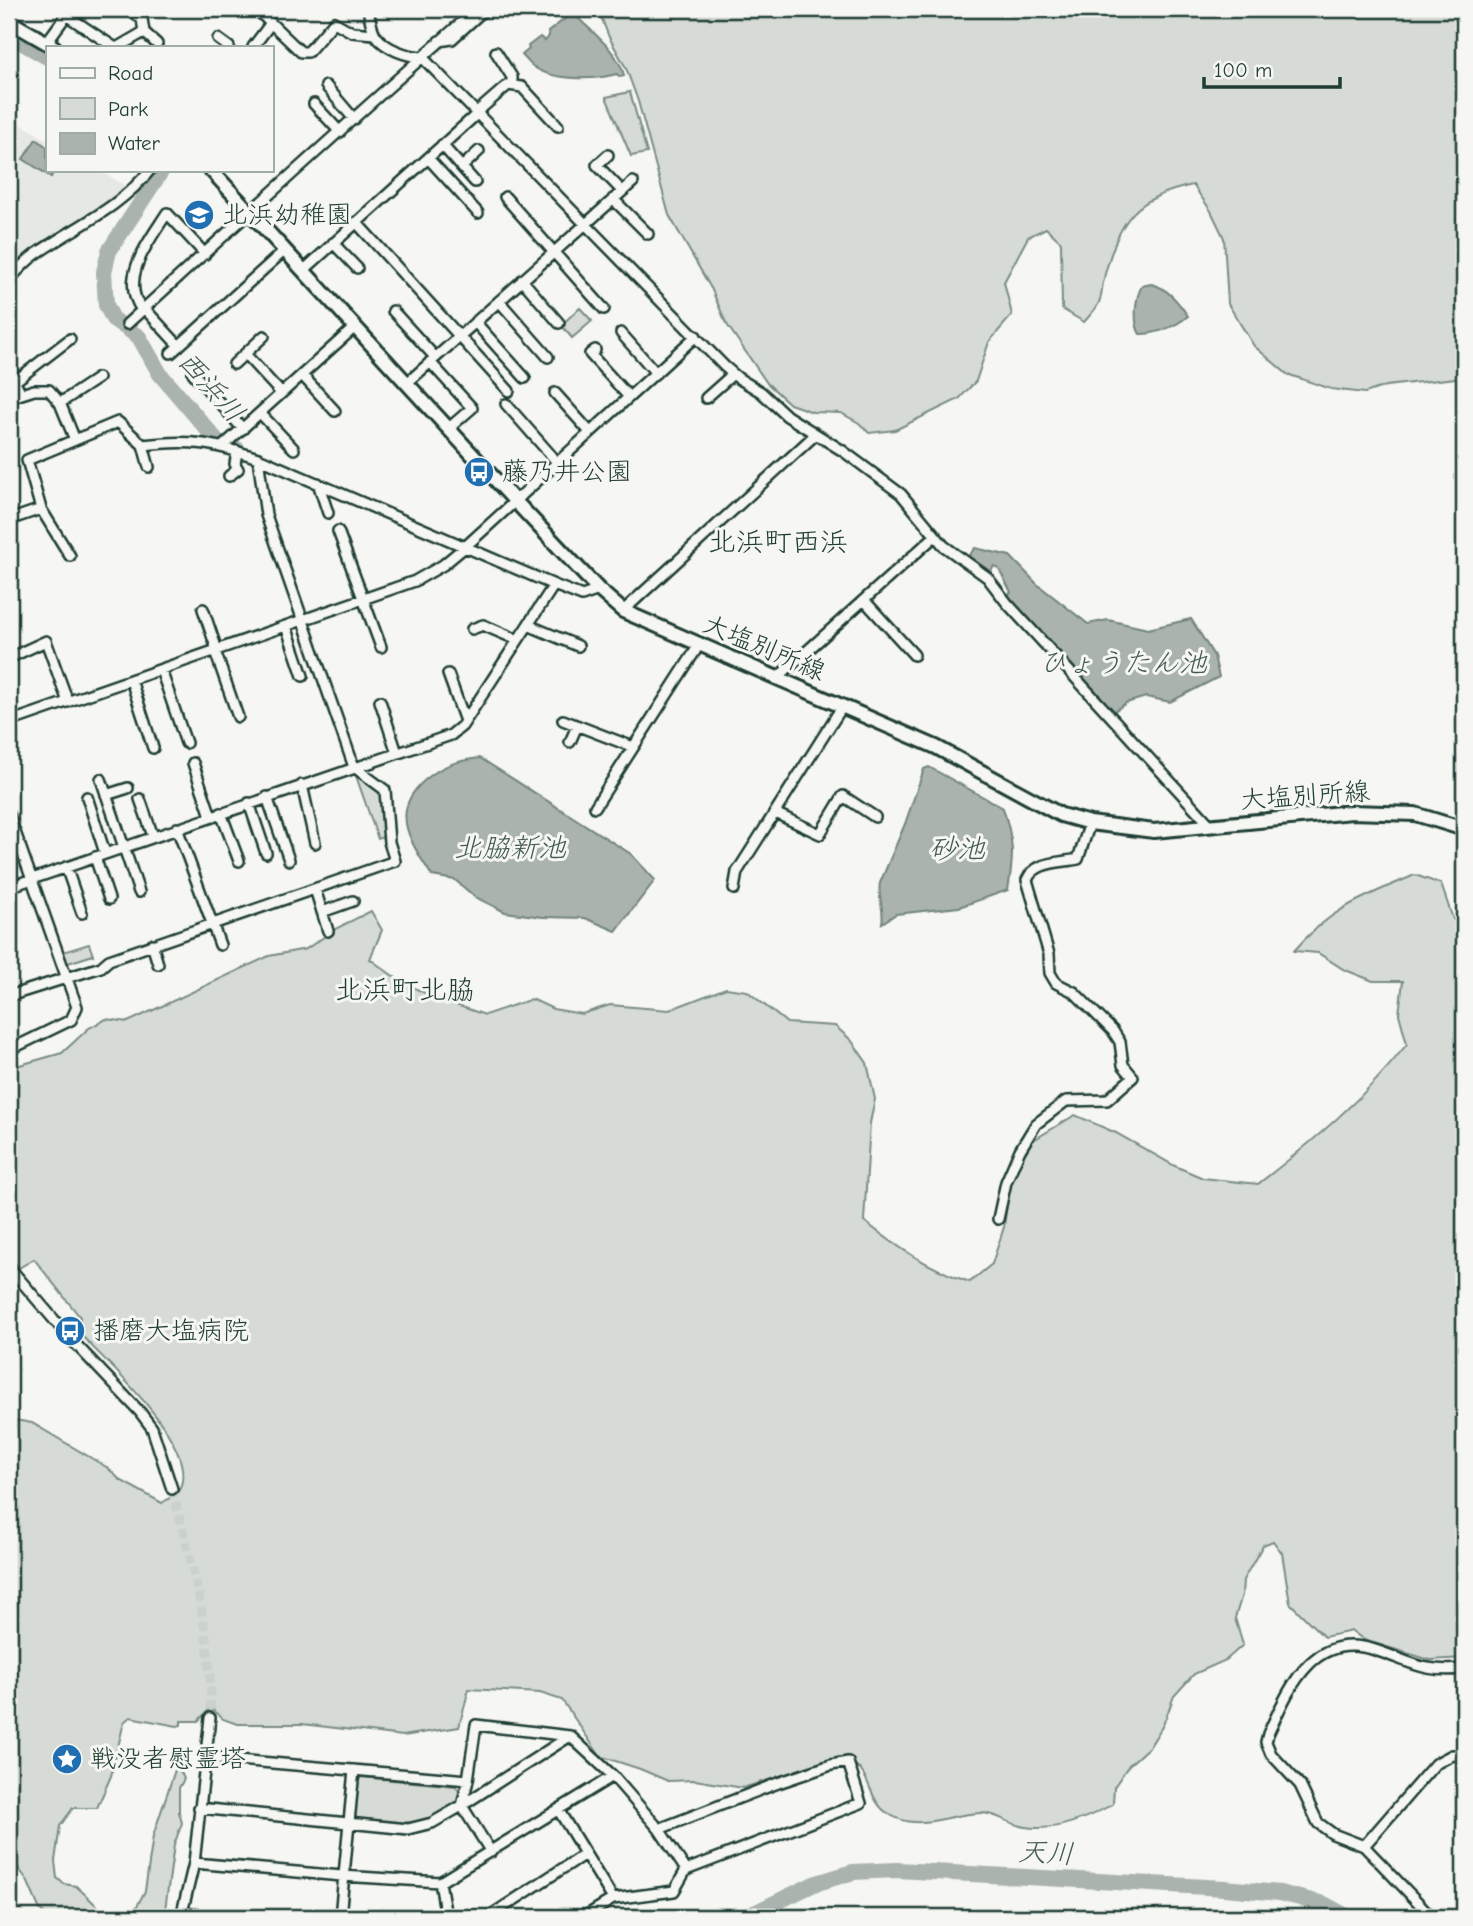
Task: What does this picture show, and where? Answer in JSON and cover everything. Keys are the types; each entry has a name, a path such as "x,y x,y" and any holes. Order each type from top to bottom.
{"main road":[{"path":"9,21 50,45"},
{"name":"大塩別所線","path":"213,172 515,501 599,590 623,611 936,747 1061,815 1090,823 1154,831 1352,812 1415,814 1464,829"}],"street":[{"path":"128,9 142,19 144,32 157,44"},
{"path":"256,9 301,52 308,52 334,22 352,32 374,34"},
{"path":"368,9 374,34 408,56 422,57 733,374 761,393 787,416 816,433 901,494 935,536 956,556 987,577 1007,603 1211,825"},
{"path":"127,324 438,41 477,9"},
{"path":"438,41 452,39 485,9"},
{"path":"50,45 69,12 115,46"},
{"path":"254,46 271,23"},
{"path":"118,46 144,32"},
{"path":"218,38 228,46"},
{"path":"496,52 512,77 512,85"},
{"path":"303,271 508,85 522,87 558,126"},
{"path":"326,86 354,119"},
{"path":"314,104 340,132"},
{"path":"442,145 475,182"},
{"path":"461,167 479,151"},
{"path":"608,155 597,165 621,191"},
{"path":"428,158 478,214"},
{"path":"9,281 36,254 118,203 148,172"},
{"path":"407,383 633,182"},
{"path":"505,197 604,309"},
{"path":"613,199 648,234"},
{"path":"205,254 169,211 135,265 135,301 175,349 285,250"},
{"path":"356,222 509,391"},
{"path":"333,243 356,268"},
{"path":"522,281 559,323"},
{"path":"499,301 548,357"},
{"path":"393,311 400,326 433,360 472,408 449,428"},
{"path":"475,322 525,377"},
{"path":"223,446 355,327"},
{"path":"621,333 656,373"},
{"path":"233,365 264,336"},
{"path":"9,706 11,722 423,577 466,546 696,336"},
{"path":"21,393 11,378 70,339"},
{"path":"595,350 590,354 629,397"},
{"path":"245,354 281,393"},
{"path":"192,373 243,429"},
{"path":"706,398 733,374"},
{"path":"302,375 335,411"},
{"path":"60,404 98,377"},
{"path":"9,398 34,390 49,390 60,404 75,440"},
{"path":"555,393 590,432"},
{"path":"506,404 557,462"},
{"path":"260,413 294,449"},
{"path":"70,556 41,509 27,460 118,422 143,446 149,467"},
{"path":"623,611 816,433"},
{"path":"143,446 176,441 223,446 258,458 582,596 599,590"},
{"path":"229,476 238,469 235,464 237,451"},
{"path":"9,996 101,967 109,960 152,944 395,862 390,842 385,790 354,767 266,515 258,458"},
{"path":"318,484 328,513"},
{"path":"9,520 41,509"},
{"path":"338,531 381,647"},
{"path":"777,678 935,536"},
{"path":"9,887 451,735 465,721 554,585"},
{"path":"864,600 914,655"},
{"path":"203,609 238,717"},
{"path":"472,629 483,625 518,640"},
{"path":"528,625 578,646"},
{"path":"286,626 303,676"},
{"path":"9,658 46,641 68,702"},
{"path":"595,807 699,645"},
{"path":"161,670 186,743"},
{"path":"448,674 465,721"},
{"path":"131,680 153,748"},
{"path":"380,701 397,753"},
{"path":"734,889 737,872 842,707"},
{"path":"563,720 580,724 633,747"},
{"path":"570,742 580,724"},
{"path":"193,763 239,861"},
{"path":"101,779 139,891"},
{"path":"302,785 315,844"},
{"path":"106,795 128,788"},
{"path":"775,813 820,834 843,796 876,817"},
{"path":"88,797 109,899"},
{"path":"267,797 289,860"},
{"path":"140,799 153,836"},
{"path":"249,803 266,853"},
{"path":"9,815 77,1007 71,1020 9,1050"},
{"path":"998,1219 1006,1182 1020,1150 1036,1124 1066,1101 1107,1100 1133,1077 1123,1065 1120,1042 1113,1031 1074,992 1056,983 1050,973 1049,954 1027,880 1031,872 1039,866 1078,859 1090,823"},
{"path":"177,828 220,945"},
{"path":"66,867 82,913"},
{"path":"315,888 328,931"},
{"path":"323,912 353,901"},
{"path":"152,944 158,964"},
{"path":"9,1266 68,1336 141,1412 152,1428 172,1489"},
{"path":"1432,1917 1364,1846 1324,1829 1318,1823 1300,1785 1268,1748 1266,1742 1295,1678 1318,1657 1332,1650 1348,1646 1375,1650 1433,1671 1464,1669"},
{"path":"210,1718 194,1864 182,1915 225,1917"},
{"path":"491,1852 462,1806 476,1725 570,1736 613,1776 659,1829 687,1870"},
{"path":"199,1808 408,1829 432,1823 462,1806 570,1736"},
{"path":"1364,1846 1435,1764 1452,1755 1464,1756"},
{"path":"204,1756 468,1780"},
{"path":"584,1917 613,1899 674,1891 687,1870 861,1802 848,1762 779,1783 659,1829"},
{"path":"340,1917 354,1770"},
{"path":"194,1864 342,1877 440,1882 613,1776"},
{"path":"559,1811 613,1899"},
{"path":"488,1917 585,1854"},
{"path":"440,1882 446,1917"}],"shaded area":[{"path":"9,117 46,139 46,172 101,172 129,188 81,222 32,250 9,274"}],"green space":[{"path":"598,9 1464,9 1464,377 1386,386 1365,393 1331,389 1287,374 1254,346 1228,304 1224,238 1211,211 1193,185 1157,196 1133,213 1117,239 1105,274 1100,300 1084,322 1062,309 1061,242 1046,228 1028,237 1004,282 1012,315 989,342 976,381 959,399 895,430 869,433 859,423 841,413 813,412 790,404 767,383 726,323 712,290 669,215 638,101 626,68"},
{"path":"630,92 647,153 631,156 606,97"},
{"path":"580,308 592,321 572,338 561,325"},
{"path":"355,773 381,790 385,836 378,839"},
{"path":"1415,875 1441,884 1453,919 1464,931 1464,1658 1430,1660 1364,1640 1352,1631 1324,1637 1290,1603 1282,1553 1273,1541 1263,1545 1243,1580 1242,1595 1235,1618 1243,1645 1226,1660 1194,1674 1174,1696 1163,1725 1150,1746 1129,1765 1114,1787 1113,1804 1071,1823 1036,1828 1019,1826 986,1813 920,1822 897,1818 886,1812 876,1801 859,1769 839,1757 743,1788 695,1780 668,1781 600,1756 562,1700 540,1693 469,1689 459,1727 403,1736 302,1724 237,1724 223,1719 211,1708 198,1721 181,1721 181,1725 177,1726 130,1717 124,1722 111,1776 97,1808 73,1808 60,1826 55,1861 57,1878 64,1884 76,1886 105,1911 132,1916 145,1891 153,1836 176,1767 184,1779 179,1788 182,1823 174,1845 164,1917 47,1917 39,1908 27,1880 9,1855 9,1419 32,1423 108,1468 120,1480 162,1503 180,1488 182,1467 175,1446 162,1425 146,1403 78,1332 80,1317 34,1259 19,1268 9,1253 9,1068 62,1053 89,1028 106,1019 128,1022 269,956 306,949 337,928 371,911 382,930 370,959 400,981 433,997 485,1015 532,999 553,1009 582,1014 610,1005 669,1010 726,988 747,991 787,1023 835,1026 851,1040 867,1063 875,1099 870,1123 864,1221 914,1256 941,1271 970,1282 992,1264 1004,1227 1011,1175 1032,1141 1075,1115 1203,1178 1258,1184 1337,1119 1407,1044 1399,1014 1403,981 1373,981 1343,969 1318,953 1294,951 1336,913 1364,897"},
{"path":"89,944 93,955 65,964 60,953"},
{"path":"361,1777 455,1786 460,1792 455,1805 445,1814 432,1819 400,1823 357,1819 354,1798"}],"water":[{"path":"571,14 611,51 624,76 617,74 574,78 552,75 534,67 522,55 529,49 528,46 540,37 545,41 549,36 548,32"},
{"path":"36,139 46,146 46,172 54,172 51,177 23,159"},
{"path":"1151,284 1167,292 1188,316 1166,329 1140,334 1136,317 1138,297 1142,286"},
{"name":"ひょうたん池","path":"975,548 1010,556 1037,584 1088,624 1108,620 1148,629 1191,619 1214,656 1219,677 1170,702 1146,697 1126,703 1113,712 1007,596 1011,592 999,569 994,566 989,574 967,558"},
{"name":"北脇新池","path":"480,758 631,854 655,880 616,931 585,918 543,917 505,912 475,897 455,880 432,876 407,827 405,815 408,804 414,792 438,770 458,762"},
{"name":"砂池","path":"929,767 1003,808 1012,849 1008,890 959,907 896,914 882,923 880,883 924,769"}],"waterway":[{"name":"西浜川","path":"9,35 46,56"},
{"name":"西浜川","path":"161,172 109,251 104,272 106,305 113,319 139,337 160,374 218,442 237,449"},
{"name":"天川","path":"746,1917 814,1884 853,1872 897,1870 1280,1893 1324,1904 1348,1917"}],"tunnel":[{"path":"172,1489 194,1574 205,1631 211,1689 210,1718"}],"place":[{"name":"北浜幼稚園","path":"199,215"},
{"name":"藤乃井公園","path":"479,472"},
{"name":"播磨大塩病院","path":"70,1331"},
{"name":"戦没者慰霊塔","path":"67,1759"}],"district":[{"name":"北浜町西浜","path":"778,542"},
{"name":"北浜町北脇","path":"405,990"}]}
